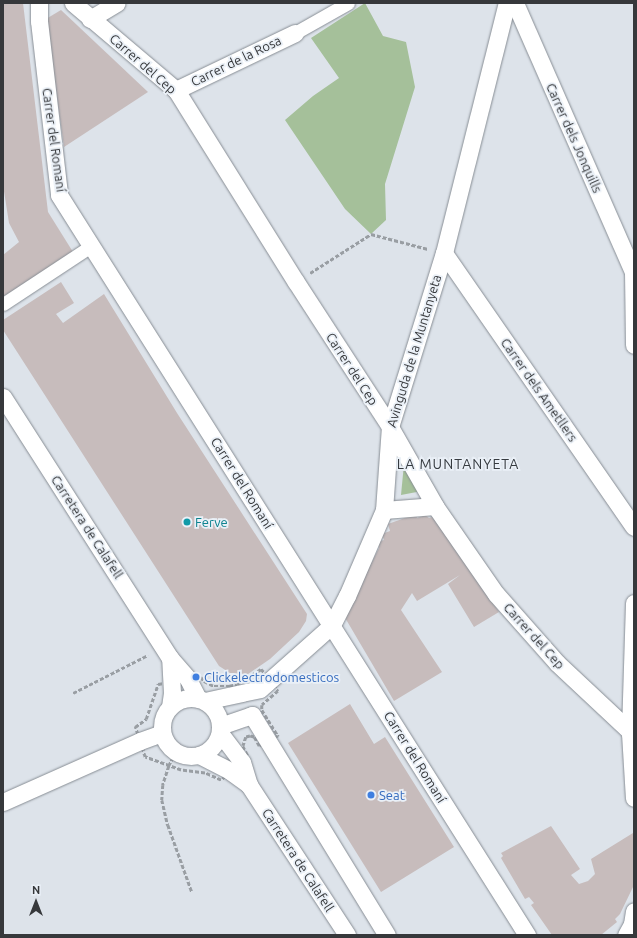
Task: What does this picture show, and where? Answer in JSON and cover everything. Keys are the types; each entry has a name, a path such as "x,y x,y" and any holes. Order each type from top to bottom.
{"street":[{"name":"Carrer del Romaní","path":"39,3 40,28 59,195 527,935"},
{"name":"Carrer del Cep","path":"73,3 176,90 296,282 390,427 435,506 496,594 557,663 632,734"},
{"path":"90,18 117,3"},
{"path":"295,33 348,3"},
{"name":"Avinguda de la Muntanyeta","path":"201,700 260,689 332,625 347,596 384,510 390,427 444,253 507,3"},
{"name":"Carrer dels Jonquills","path":"515,3 634,273"},
{"name":"Carrer de la Rosa","path":"176,90 295,33"},
{"path":"3,304 91,246"},
{"name":"Carrer dels Ametllers","path":"444,253 634,528"},
{"path":"634,273 634,345"},
{"name":"Carretera de Calafell","path":"3,397 170,658 188,679 201,700"},
{"path":"384,510 435,506"},
{"path":"634,603 632,734 634,798"},
{"name":"Carretera de Calafell","path":"170,658 172,693 170,707"},
{"path":"260,689 252,715 387,935"},
{"path":"183,699 201,700 217,714 220,729 215,745 199,755 183,756 176,752 165,741 162,733 163,719 170,707 183,699"},
{"path":"220,729 252,715"},
{"name":"Carretera de Calafell","path":"220,729 242,762 249,785 347,935"},
{"path":"3,802 140,741 162,733"},
{"name":"Carretera de Calafell","path":"199,755 230,771 249,785"},
{"path":"626,935 632,924 634,911"}],"path":[{"path":"296,282 371,234 444,253"},
{"path":"73,693 153,652"},
{"path":"176,752 169,766 163,785 162,800 168,825 192,892"}],"green space":[{"path":"365,3 383,36 406,42 415,87 385,184 386,220 371,234 345,209 285,120 313,96 339,78 311,38"},
{"path":"404,464 422,491 401,495"}],"building":[{"path":"3,3 23,3 48,212 73,252 3,298 3,255 19,242 9,223 3,185"},
{"path":"61,10 148,92 64,147 46,19"},
{"path":"61,282 74,303 56,314 63,323 104,294 177,413 307,614 306,621 299,632 270,659 248,674 230,673 219,666 3,330 3,320"},
{"path":"416,514 417,518 425,515 429,518 436,516 499,612 474,627 448,584 460,575 417,601 412,593 401,610 442,672 394,701 344,616 379,548 377,542 384,540 382,534 390,531 388,524"},
{"name":"Seat","path":"350,704 374,744 385,737 454,847 381,892 288,743"},
{"path":"551,826 580,869 571,875 579,884 588,881 595,874 591,859 633,833 633,887 620,914 615,919 617,922 601,935 552,935 531,905 534,903 529,897 525,899 501,858 503,856 501,853"}],"place":[{"name":"Ferve","path":"187,522"},
{"name":"Clickelectrodomesticos","path":"196,677"},
{"name":"Seat","path":"371,795"}],"district":[{"name":"LA MUNTANYETA","path":"458,464"}]}
